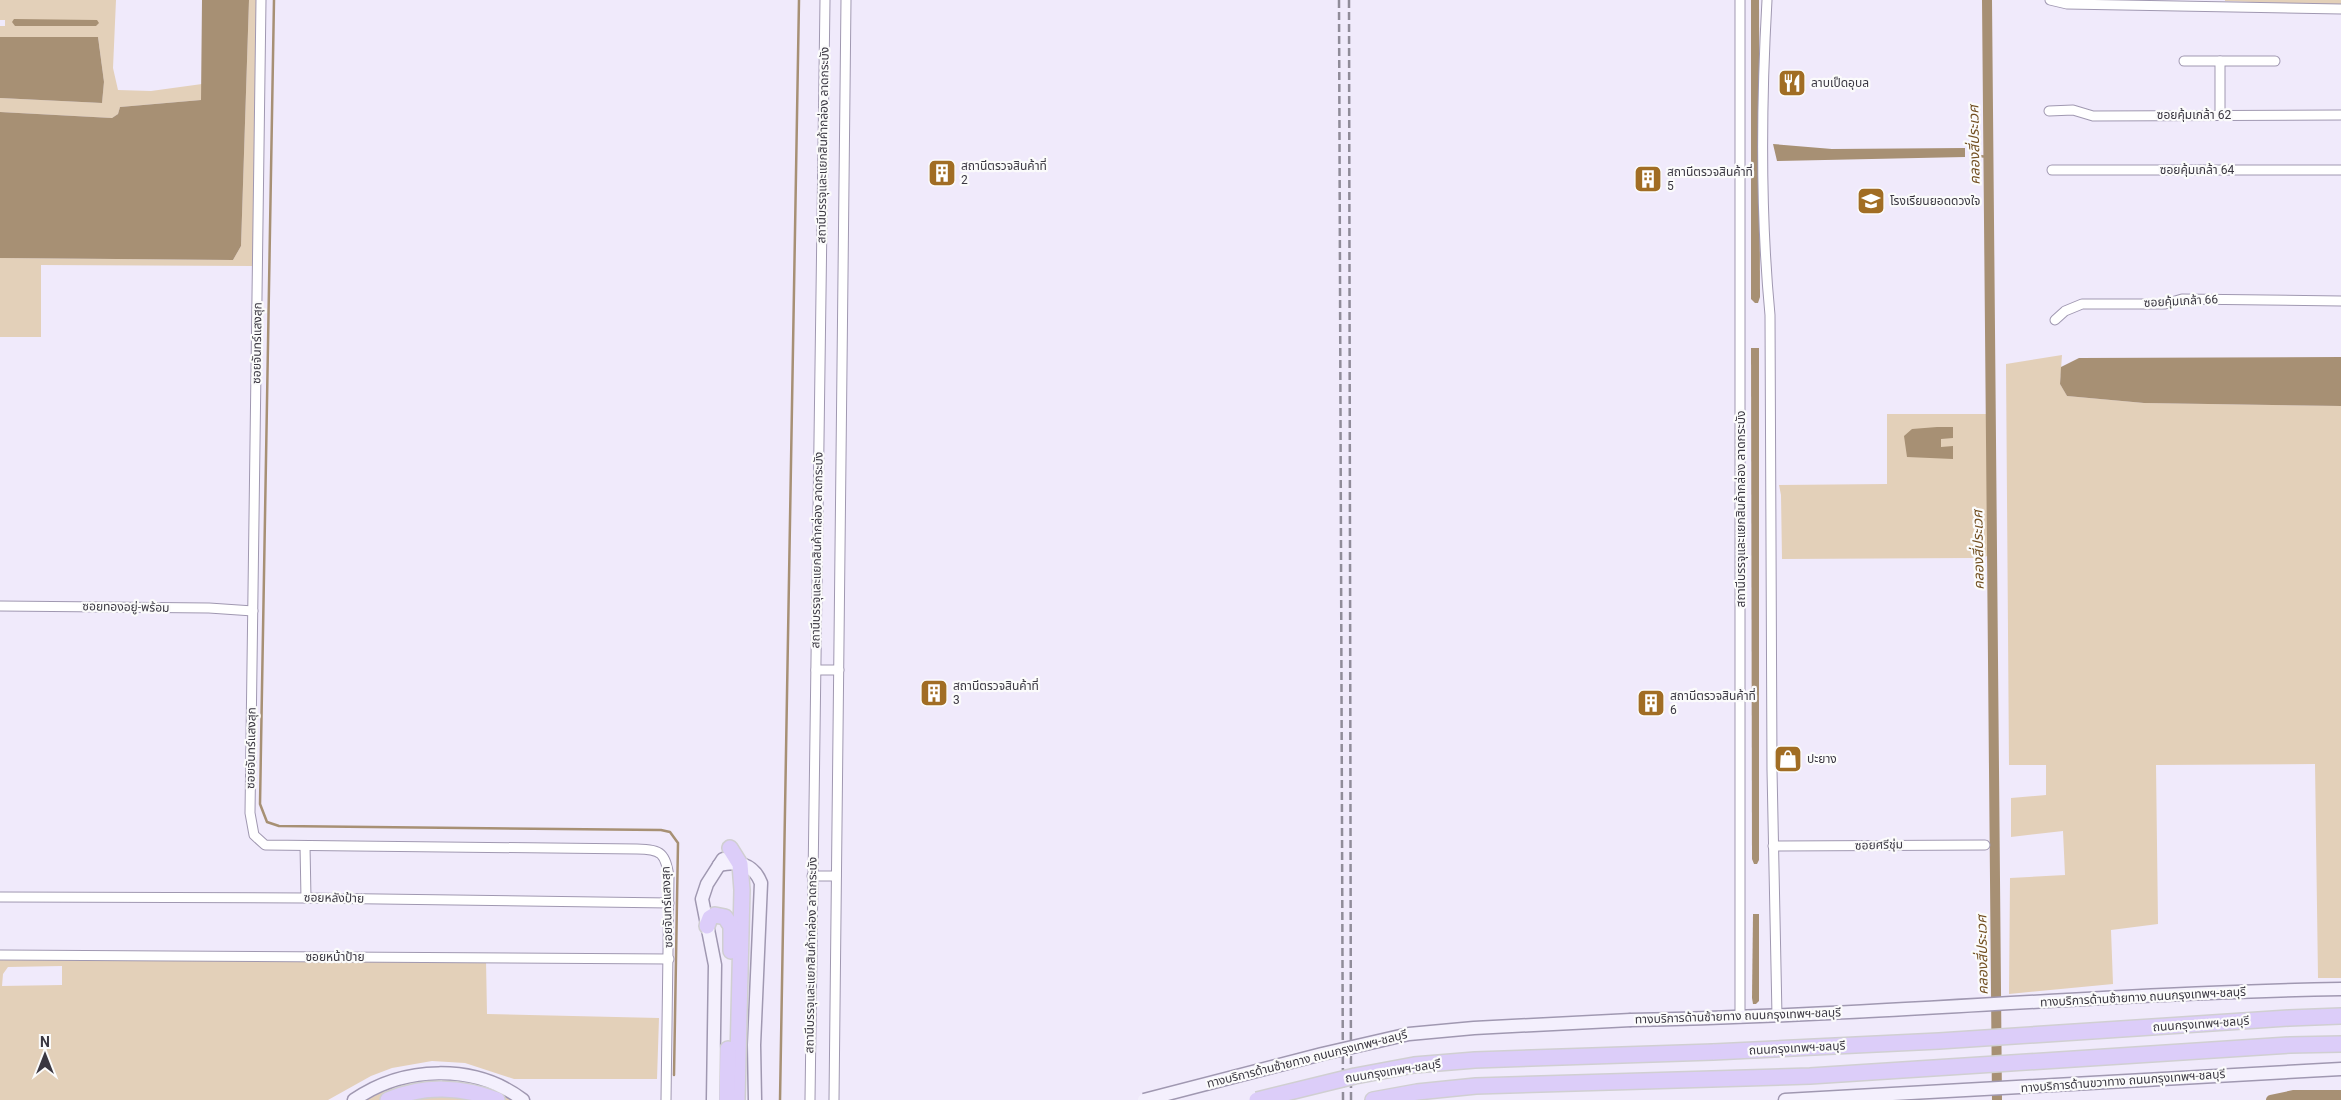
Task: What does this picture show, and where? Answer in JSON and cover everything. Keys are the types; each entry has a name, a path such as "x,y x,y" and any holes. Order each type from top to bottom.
{"highway":[{"path":"730,848 740,864 742,890 738,1100"},
{"path":"707,926 710,918 715,915 725,917 731,926 727,1100"},
{"name":"ถนนกรุงเทพฯ-ชลบุรี","path":"1257,1100 1355,1076 1414,1065 1476,1060 1713,1052 1939,1041 2341,1016"},
{"name":"ถนนกรุงเทพฯ-ชลบุรี","path":"1373,1100 1417,1092 1476,1086 1810,1076 2290,1045 2341,1044"},
{"path":"388,1100 426,1090 453,1089 469,1091 497,1100"}],"main road":[{"path":"713,1100 715,965 702,899 707,884 730,848"},
{"path":"719,865 732,862 747,865 757,873 761,883 754,1045 755,1100"},
{"name":"ทางบริการด้านซ้ายทาง ถนนกรุงเทพฯ-ชลบุรี","path":"1144,1100 1322,1054 1409,1034 1474,1028 1631,1020 1740,1018 2341,989"},
{"name":"ทางบริการด้านขวาทาง ถนนกรุงเทพฯ-ชลบุรี","path":"1785,1100 1942,1093 2341,1069"},
{"path":"354,1100 366,1092 395,1080 443,1073 458,1074 490,1082 523,1100"}],"street":[{"name":"ซอยจันทร์แสงสุก","path":"261,0 250,813 254,835 265,845 650,849 659,852 665,857 669,876 666,1100"},
{"name":"สถานีบรรจุและแยกสินค้ากล่อง ลาดกระบัง","path":"810,1100 825,0"},
{"name":"สถานีบรรจุและแยกสินค้ากล่อง ลาดกระบัง","path":"834,1100 841,318 846,0"},
{"name":"สถานีบรรจุและแยกสินค้ากล่อง ลาดกระบัง","path":"1740,0 1740,1018"},
{"path":"1767,0 1762,94 1762,197 1770,315 1777,1016"},
{"path":"2050,0 2067,4 2219,3 2341,8"},
{"path":"2184,61 2275,61"},
{"path":"2220,61 2220,114"},
{"name":"ซอยคุ้มเกล้า 62","path":"2049,111 2073,110 2093,116 2341,115"},
{"name":"ซอยคุ้มเกล้า 64","path":"2052,170 2341,170"},
{"name":"ซอยคุ้มเกล้า 66","path":"2055,320 2065,311 2082,304 2165,304 2182,299 2341,301"},
{"name":"ซอยทองอยู่-พร้อม","path":"0,606 209,608 253,611"},
{"path":"816,670 839,670"},
{"name":"ซอยศรีชุ่ม","path":"1774,846 1985,845"},
{"path":"305,846 306,898"},
{"path":"812,876 836,876"},
{"name":"ซอยหลังป้าย","path":"0,897 306,898 669,903"},
{"name":"ซอยหน้าป้าย","path":"0,955 669,959"}],"shaded area":[{"path":"0,0 116,0 113,68 118,90 151,91 202,84 201,100 120,107 118,114 112,118 0,112 0,98 102,103 104,82 98,37 0,37 0,26 5,26 5,20 0,20"},
{"path":"202,0 249,0 241,246 233,260 0,258 0,112 112,118 118,114 120,107 201,100"},
{"path":"249,0 257,0 253,266 41,265 41,337 0,337 0,258 233,260 241,246"},
{"path":"1751,0 1759,0 1760,297 1758,303 1751,299"},
{"path":"2341,0 2341,5 2225,1"},
{"path":"14,19 97,20 99,23 96,26 15,26 12,22"},
{"path":"0,37 98,37 104,82 102,103 0,98"},
{"path":"1773,144 1832,149 1965,148 1965,157 1777,161"},
{"path":"1751,348 1759,348 1759,860 1757,864 1754,864 1752,859"},
{"path":"2062,355 2060,384 2067,396 2144,403 2341,406 2341,978 2318,978 2315,764 2156,765 2158,924 2111,930 2113,984 2009,994 2010,878 2065,875 2063,831 2011,837 2011,798 2046,795 2046,765 2009,765 2006,364"},
{"path":"2341,357 2341,406 2144,403 2067,396 2060,384 2061,367 2079,358"},
{"path":"1887,414 1986,414 1989,556 1972,558 1782,559 1781,495 1779,485 1887,484"},
{"path":"1953,427 1953,438 1941,439 1941,447 1953,446 1953,459 1907,457 1904,436 1912,429"},
{"path":"1753,914 1759,914 1759,1001 1756,1004 1753,1004 1752,998"},
{"path":"0,956 486,960 487,1014 659,1018 657,1079 514,1079 465,1063 432,1061 392,1068 371,1076 328,1100 0,1100","holes":["62,966 62,985 2,986 3,974 8,967"]},
{"path":"433,1080 455,1081 475,1085 514,1100 367,1100 399,1086"}],"waterway":[{"path":"274,0 260,804 267,822 279,826 661,830 670,832 678,843 674,1075"},
{"path":"780,1100 799,0"},
{"name":"คลองสี่ประเวศ","path":"1987,0 1997,1100"},
{"path":"1979,156 1989,157"},
{"path":"2271,1100 2294,1095 2341,1095"}],"railway":[{"path":"1339,0 1343,1100"},
{"path":"1349,0 1351,1100"}],"place":[{"name":"ลาบเป็ดอุบล","path":"1792,83"},
{"name":"สถานีตรวจสินค้าที่ 2","path":"942,173"},
{"name":"สถานีตรวจสินค้าที่ 5","path":"1648,179"},
{"name":"โรงเรียนยอดดวงใจ","path":"1871,201"},
{"name":"สถานีตรวจสินค้าที่ 3","path":"934,693"},
{"name":"สถานีตรวจสินค้าที่ 6","path":"1651,703"},
{"name":"ปะยาง","path":"1788,759"}]}
